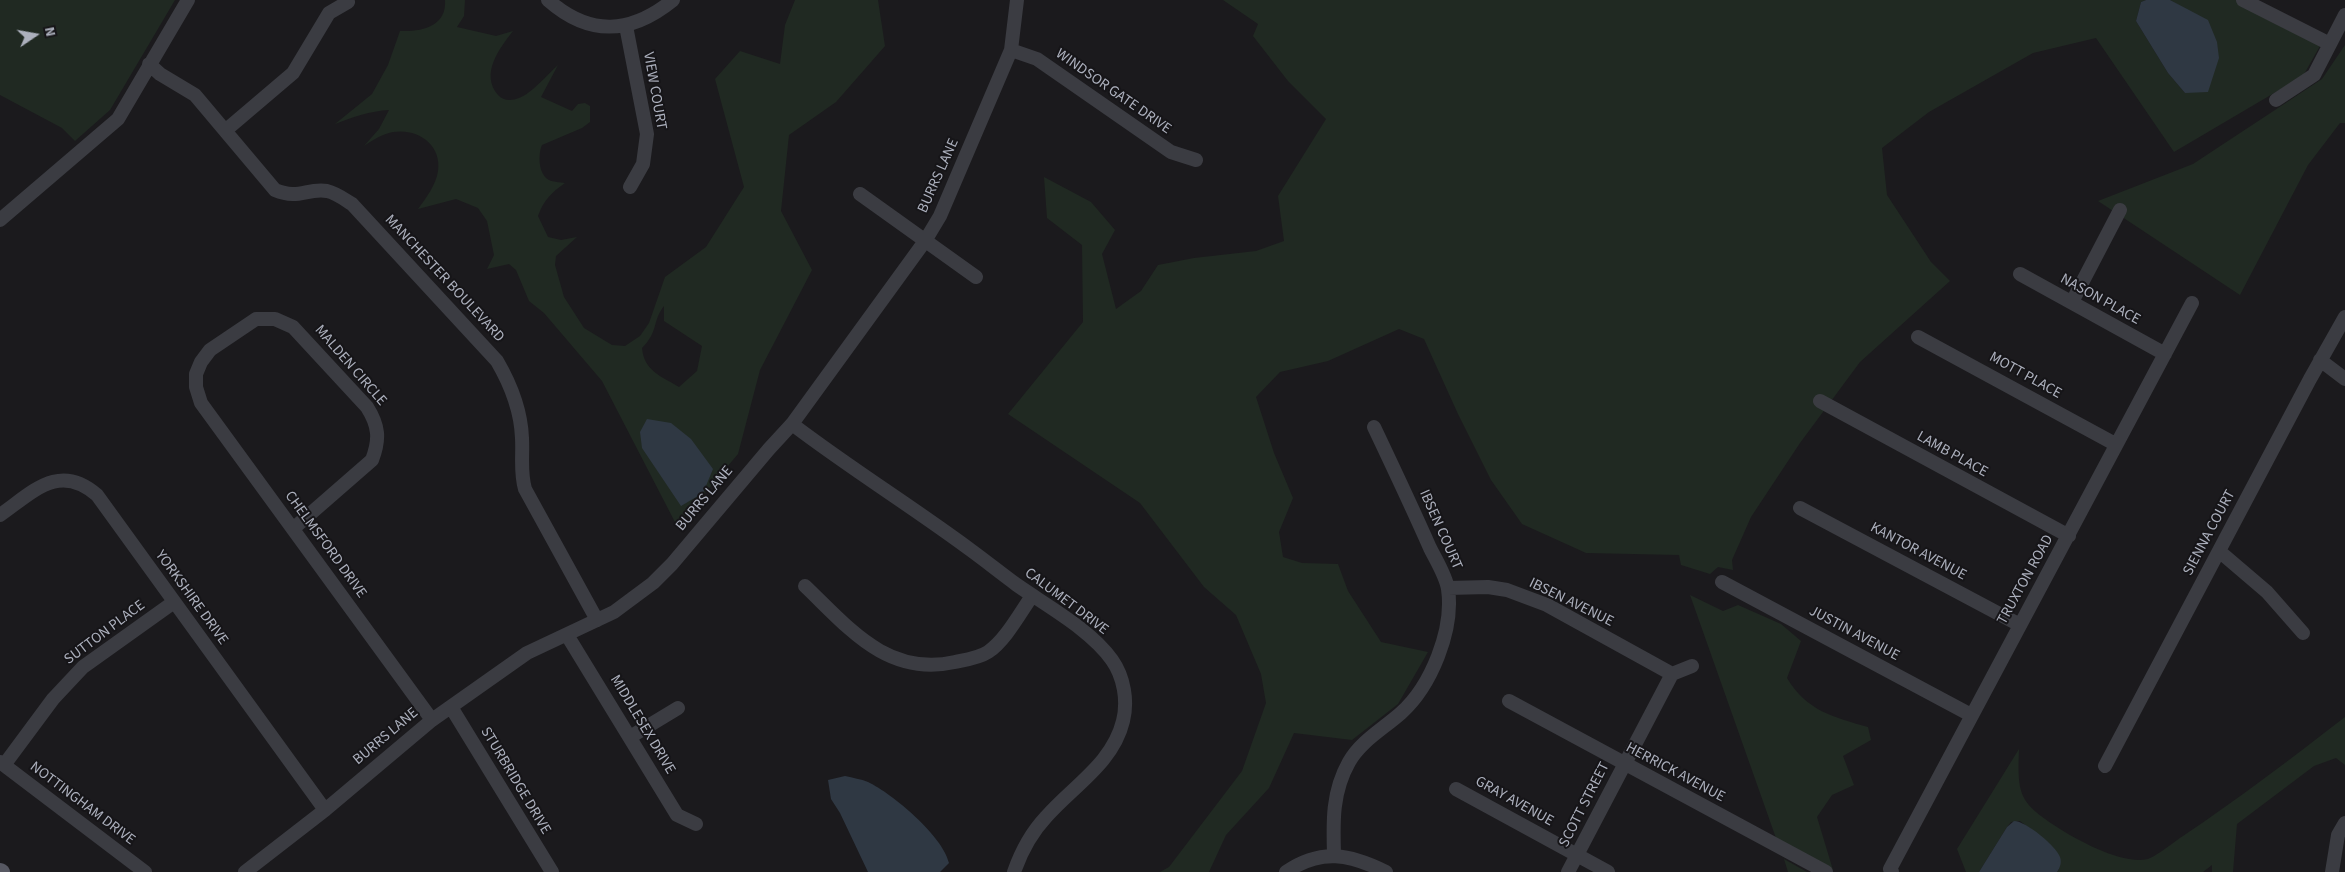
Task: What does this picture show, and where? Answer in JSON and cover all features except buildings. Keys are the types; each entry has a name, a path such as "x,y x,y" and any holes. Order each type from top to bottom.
{"street":[{"path":"1,217 118,119 148,64 188,0"},
{"path":"548,0 574,18 595,26 611,28 626,26 651,16 673,0"},
{"name":"BURRS LANE","path":"245,872 325,810 432,720 527,654 614,612 659,577 792,424 925,241 940,216 1010,50 1017,0"},
{"path":"2243,0 2330,44"},
{"path":"226,130 293,73 329,13 348,2"},
{"path":"2276,100 2314,75 2345,15"},
{"name":"VIEW COURT","path":"626,26 647,134 643,164 630,187"},
{"name":"WINDSOR GATE DRIVE","path":"1010,50 1037,59 1171,152 1196,160"},
{"name":"MANCHESTER BOULEVARD","path":"148,64 160,74 194,95 226,130 275,190 288,195 326,191 340,196 352,204 497,361 506,376 519,415 522,439 522,476 525,489 597,620"},
{"path":"860,194 976,277"},
{"path":"2072,302 2120,210"},
{"name":"NASON PLACE","path":"2020,274 2165,354"},
{"name":"TRUXTON ROAD","path":"1890,871 2115,444 2192,303"},
{"name":"SIENNA COURT","path":"2105,766 2320,360 2345,317"},
{"name":"MALDEN CIRCLE","path":"196,387 196,374 201,362 210,350 256,319 276,319 293,327 367,407 375,420 378,434 377,446 372,460 294,528"},
{"name":"MOTT PLACE","path":"1918,337 2115,444"},
{"path":"2320,360 2345,379"},
{"name":"CHELMSFORD DRIVE","path":"196,387 201,403 294,528 432,720"},
{"name":"LAMB PLACE","path":"1820,401 2068,536"},
{"name":"CALUMET DRIVE","path":"792,424 833,455 971,550 1093,639 1112,660 1121,677 1125,695 1124,720 1115,745 1102,762 1046,817 1030,838 1014,872"},
{"name":"IBSEN COURT","path":"1334,854 1333,812 1338,786 1349,761 1366,740 1402,712 1417,694 1436,661 1444,642 1448,619 1448,588 1374,427"},
{"name":"YORKSHIRE DRIVE","path":"0,515 42,485 56,480 72,480 85,485 97,495 325,810"},
{"name":"KANTOR AVENUE","path":"1800,508 2020,625"},
{"path":"2219,551 2267,592 2303,633"},
{"name":"JUSTIN AVENUE","path":"1722,582 1971,715"},
{"path":"805,586 860,638 898,661 935,667 988,653 1010,629 1032,596"},
{"name":"IBSEN AVENUE","path":"1448,588 1488,587 1507,590 1547,605 1672,674"},
{"name":"SUTTON PLACE","path":"2,763 53,699 83,667 174,602"},
{"name":"MIDDLESEX DRIVE","path":"567,635 677,815 696,824"},
{"path":"1672,674 1692,666"},
{"name":"SCOTT STREET","path":"1568,872 1672,674"},
{"name":"HERRICK AVENUE","path":"1509,702 1826,872"},
{"name":"STURBRIDGE DRIVE","path":"451,707 552,872"},
{"path":"630,737 678,708"},
{"name":"NOTTINGHAM DRIVE","path":"2,763 145,872"},
{"name":"GRAY AVENUE","path":"1456,790 1608,872"},
{"path":"2332,872 2338,835 2345,823"},
{"path":"1286,872 1312,859 1334,854 1355,858 1386,872"}],"shaded area":[{"path":"0,0 175,0 110,110 75,141 62,128 0,95"},
{"path":"445,0 465,0 464,16 457,27 496,36 513,31 497,54 491,70 493,87 500,97 511,100 524,96 558,65 541,97 572,111 578,104 585,103 590,106 590,122 582,128 542,145 540,153 541,169 545,177 555,182 565,183 548,197 538,216 548,237 561,240 577,237 556,256 555,265 564,297 584,328 612,345 625,346 640,336 649,323 665,277 706,247 744,187 715,79 740,51 780,64 785,25 795,0 878,0 885,46 836,102 789,135 781,211 812,270 760,370 738,454 677,526 602,381 544,313 529,301 516,270 509,264 487,269 494,255 487,221 478,208 456,199 418,209 437,176 438,161 432,146 419,135 402,131 385,134 364,146 379,129 389,110 362,115 335,124 372,94 388,65 400,31 417,30 432,26 442,16 445,9","holes":["664,306 664,321 702,346 697,371 679,387 654,372 643,356 642,348 651,336 660,311"]},
{"path":"1223,0 2146,0 2141,2 2136,21 2168,73 2185,93 2178,5 2170,0 2250,0 2320,46 2303,76 2174,152 2096,38 2033,53 1929,112 1882,148 1887,195 1931,262 1950,281 1860,362 1800,443 1751,517 1732,560 1733,570 1718,567 1710,574 1681,565 1679,555 1586,553 1522,524 1491,480 1424,339 1399,329 1328,361 1280,372 1256,397 1274,453 1293,498 1279,532 1283,557 1302,563 1338,564 1348,591 1381,642 1428,652 1398,704 1352,740 1294,733 1269,788 1226,835 1209,872 1160,872 1169,867 1242,771 1266,703 1261,674 1236,615 1204,587 1140,503 1008,414 1083,322 1082,245 1047,218 1044,177 1091,202 1115,230 1102,254 1116,309 1141,291 1158,265 1194,258 1256,251 1284,241 1278,196 1326,119 1288,81 1253,36 1258,24"},
{"path":"2345,45 2345,123 2340,123 2308,165 2240,295 2098,201 2193,164 2322,79"},
{"path":"1690,595 1723,611 1738,605 1781,624 1801,641 1787,678 1795,689 1803,698 1822,711 1843,720 1868,727 1871,740 1843,756 1854,785 1832,795 1817,817 1833,870 1777,841"},
{"path":"2345,717 2345,765 2336,758 2314,766 2237,824 2233,872 2212,872 2212,865 2203,872 2057,872 2059,869 2049,843 2020,821 2011,822 1979,872 1966,872 1957,849 2019,749 2021,789 2029,805 2036,812 2090,846 2115,856 2138,860 2148,859 2161,852 2285,763"},
{"path":"1784,859 1807,872 1788,872"}],"water":[{"path":"2146,0 2170,0 2208,20 2217,42 2219,58 2208,92 2185,93 2168,73 2136,21 2141,2"},
{"path":"647,419 671,423 691,439 713,469 703,493 681,506 642,448 640,432"},
{"path":"845,776 868,782 903,806 916,817 937,841 945,852 949,863 940,872 868,872 840,813 831,799 828,780"},
{"path":"2014,821 2033,829 2053,847 2061,859 2057,872 1979,872 2007,827"}]}
